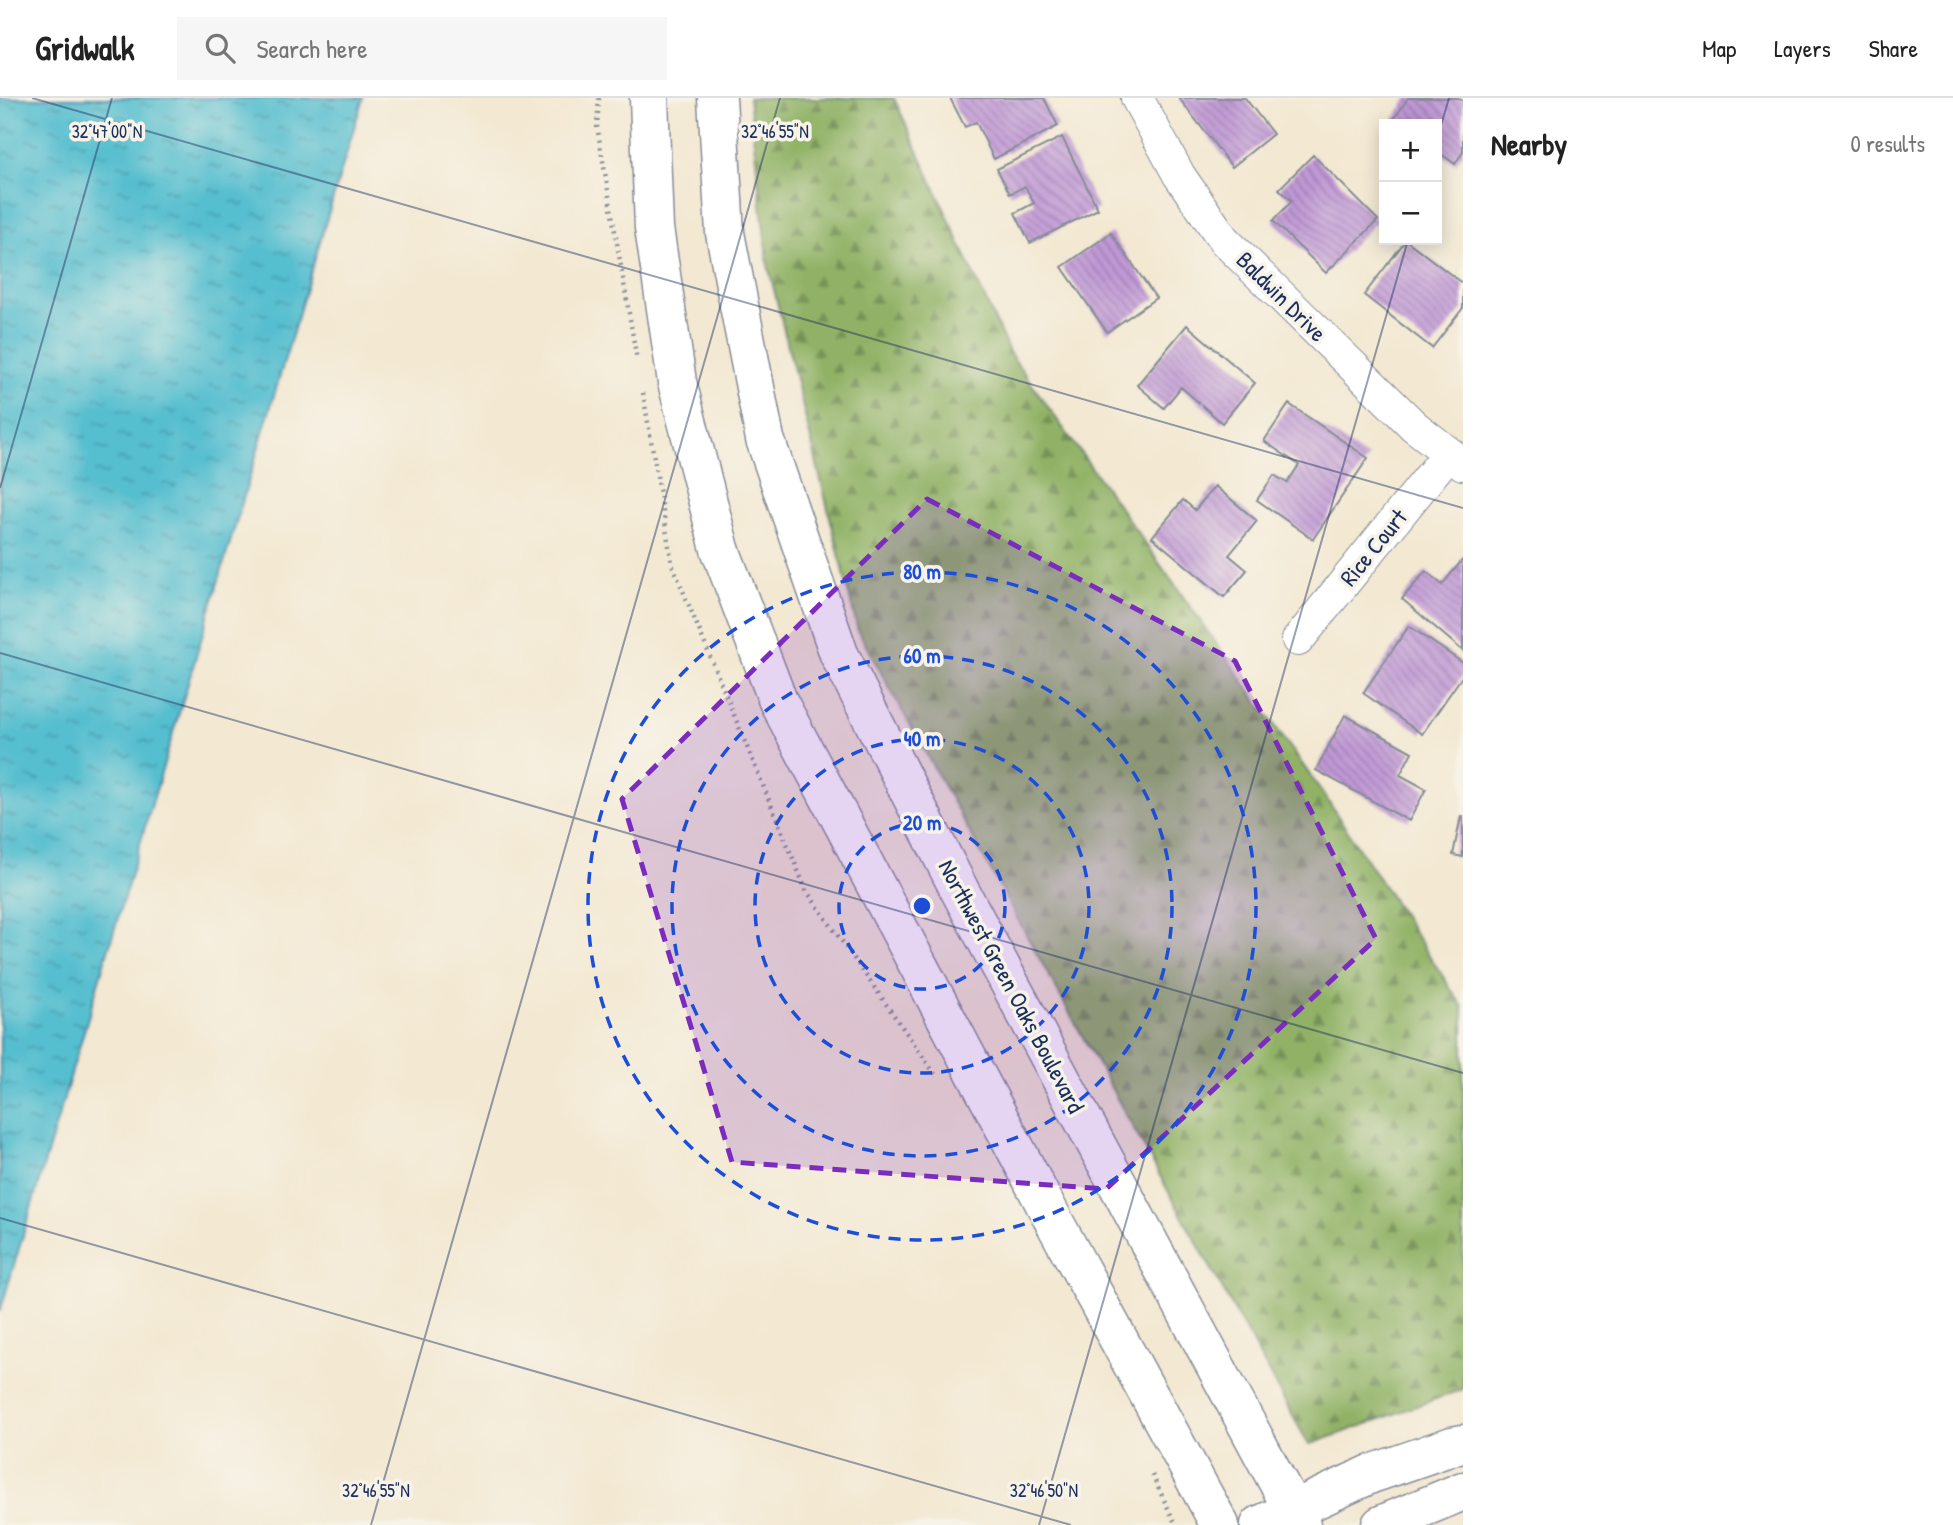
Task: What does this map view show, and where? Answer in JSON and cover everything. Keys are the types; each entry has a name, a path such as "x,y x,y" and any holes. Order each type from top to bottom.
{"main road":[{"path":"649,98 654,228 677,382 720,549 778,701 1049,1213 1220,1525"},
{"name":"Northwest Green Oaks Boulevard","path":"717,98 725,233 765,439 839,654 1284,1520"},
{"path":"1284,1520 1371,1474 1463,1444"},
{"path":"1381,1525 1463,1491"}],"street":[{"name":"Baldwin Drive","path":"1137,98 1180,175 1224,240 1404,416 1456,459"},
{"name":"Rice Court","path":"1298,640 1456,459"}],"highlighted area":[{"path":"927,499 1235,661 1376,939 1106,1189 732,1162 622,799"}],"green space":[{"path":"749,98 894,98 1009,352 1322,792 1463,1007 1463,1389 1309,1445 858,631 768,265"}],"water":[{"path":"0,98 363,98 0,1312"}],"building":[{"path":"950,98 1044,98 1058,126 994,159 976,122 965,127"},
{"path":"1179,98 1245,98 1273,134 1232,167"},
{"path":"1408,98 1458,98 1463,101 1463,152 1455,164 1442,155 1442,119 1394,119"},
{"path":"1062,137 1098,209 1030,243 1015,213 1034,203 1025,186 1010,194 997,169"},
{"path":"1313,155 1378,220 1326,273 1273,221 1292,201 1279,189"},
{"path":"1111,233 1156,298 1107,332 1062,267"},
{"path":"1402,245 1412,245 1463,284 1463,308 1432,348 1364,295"},
{"path":"1187,325 1255,383 1222,423 1181,387 1164,408 1137,385"},
{"path":"1289,404 1368,458 1313,539 1257,500 1274,475 1287,483 1299,465 1264,441"},
{"path":"1215,486 1257,521 1229,555 1247,570 1224,597 1152,537 1183,500 1195,510"},
{"path":"1463,559 1463,651 1402,599 1426,571 1442,585"},
{"path":"1409,626 1463,663 1463,675 1422,734 1363,693"},
{"path":"1345,715 1412,752 1400,775 1426,789 1409,821 1316,770"},
{"path":"1463,816 1463,857 1453,855"}]}
